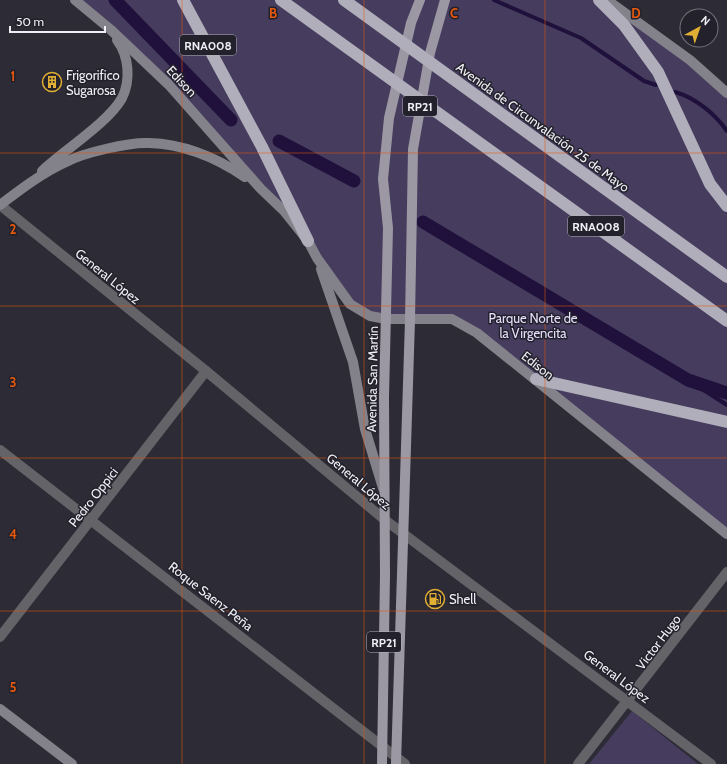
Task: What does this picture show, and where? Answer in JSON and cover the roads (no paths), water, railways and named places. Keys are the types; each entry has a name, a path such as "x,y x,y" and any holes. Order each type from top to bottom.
{"highway":[{"name":"RNA008","path":"183,0 262,147 308,241"},
{"name":"RNA008","path":"281,0 727,321"},
{"name":"Avenida de Circunvalación 25 de Mayo","path":"344,0 727,277"},
{"path":"599,0 624,25 658,72 710,184 727,206"},
{"path":"536,379 727,422"}],"main road":[{"name":"Edison","path":"75,0 110,29 169,85 261,189 284,211 308,241 317,258 350,304 370,316 386,319 452,319 477,333 727,534"},
{"name":"Avenida San Martín","path":"382,764 388,228 383,172 389,118 411,23 420,0"},
{"name":"RP21","path":"396,761 410,320 413,149 430,53 445,0"},
{"path":"607,0 690,60 727,93"},
{"path":"0,205 27,184 59,155 105,119 122,98 127,78 127,60 121,45 110,29"},
{"path":"27,184 67,161 100,150 148,143 188,149 228,165 261,189"},
{"path":"317,258 353,362 364,430 384,490"},
{"path":"0,709 72,764"}],"street":[{"name":"General López","path":"0,205 206,371 385,520 629,701 711,764"},
{"name":"Pedro Oppici","path":"0,637 206,371"},
{"name":"Roque Saenz Peña","path":"0,450 382,746 396,761 405,764"},
{"name":"Victor Hugo","path":"578,764 629,701 727,572"}],"waterway":[{"path":"115,0 231,120"},
{"path":"494,0 581,38 644,81 656,85"},
{"path":"675,92 698,102 711,113 727,131"},
{"path":"279,141 354,181"},
{"path":"423,222 688,380 727,393"},
{"path":"688,380 727,405"}],"place":[{"name":"Frigorifico Sugarosa","path":"52,82"},
{"name":"Shell","path":"435,599"}],"park label":[{"name":"Parque Norte de la Virgencita","path":"533,326"}]}
